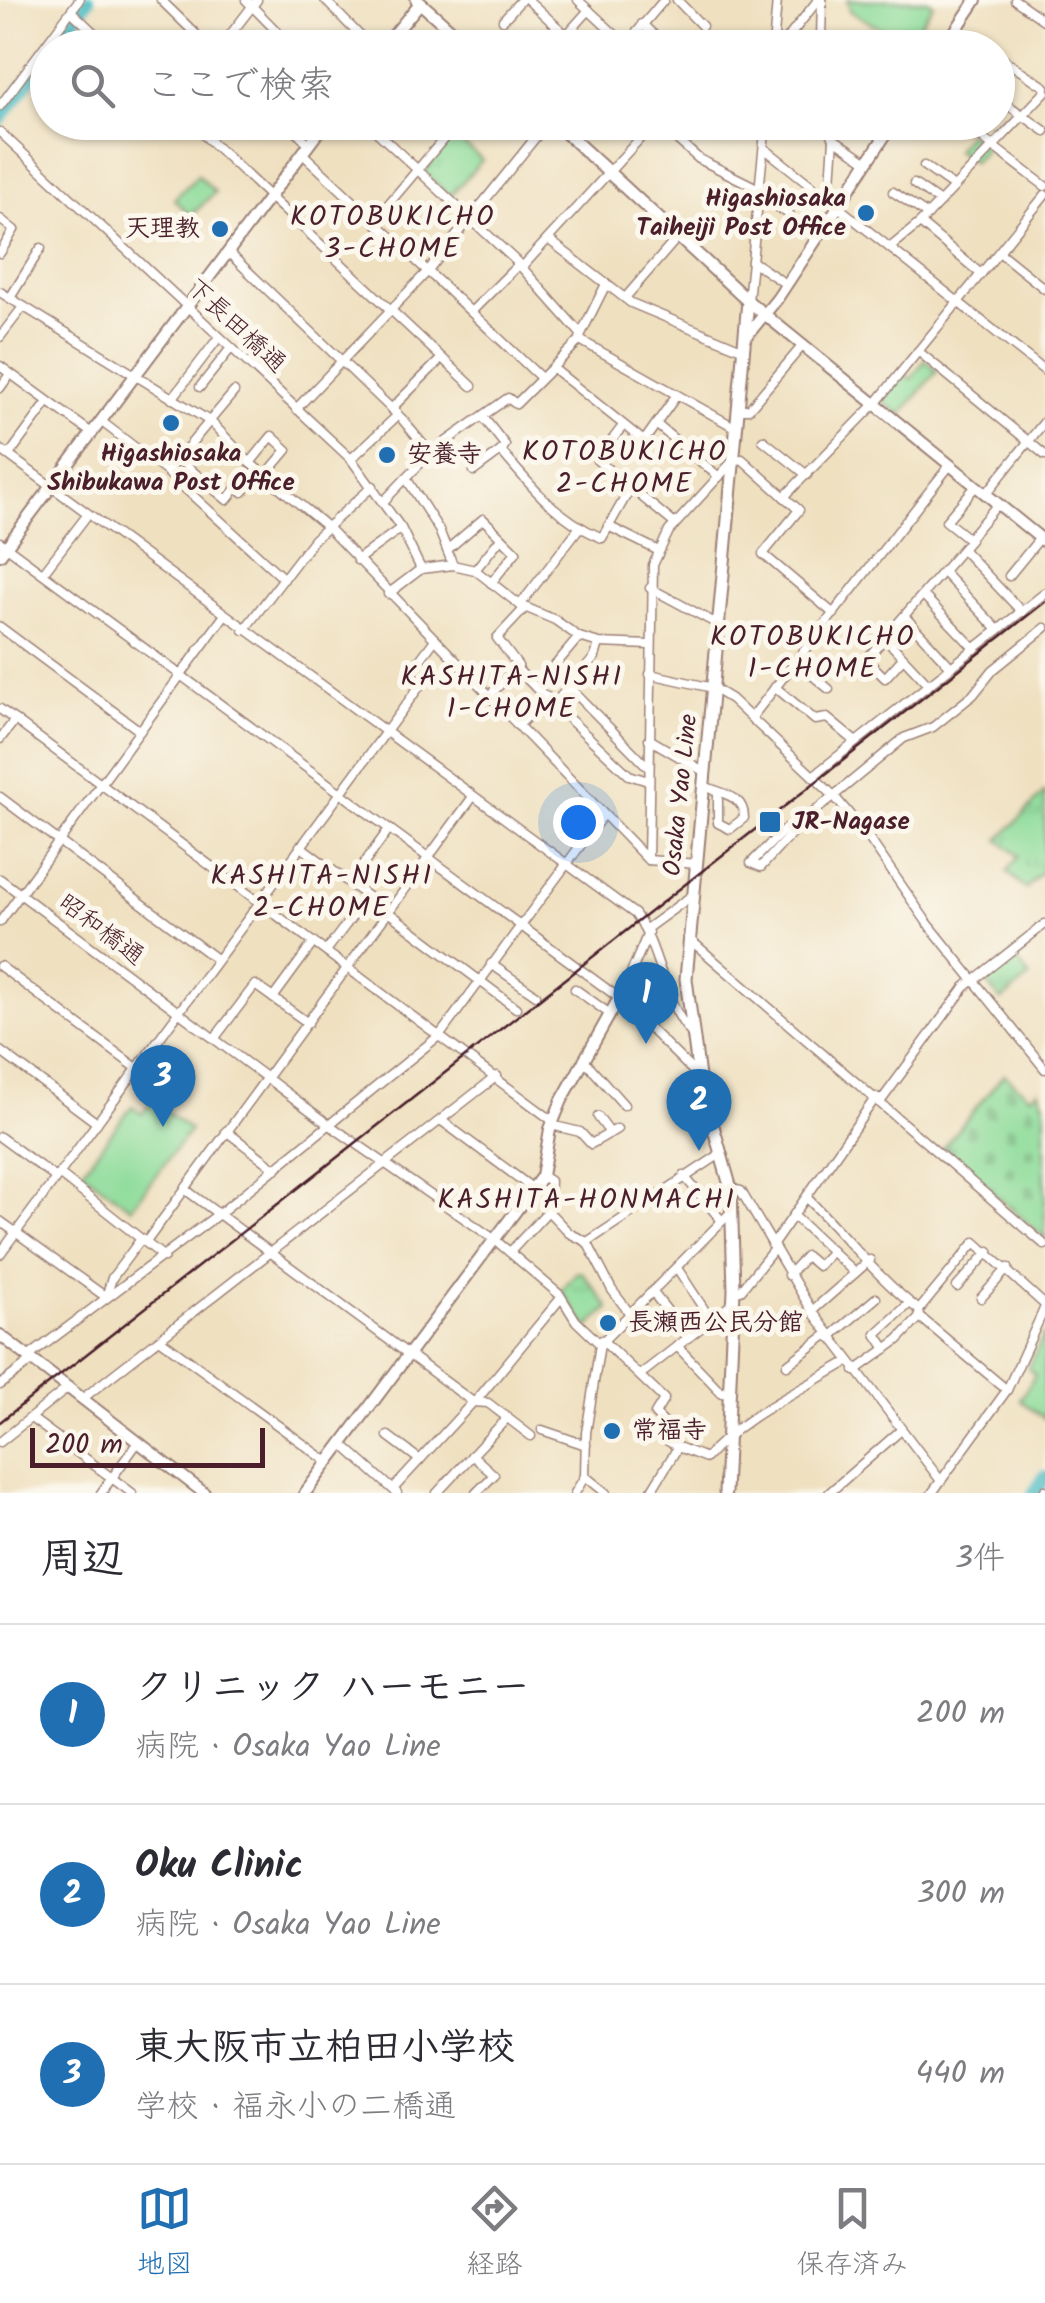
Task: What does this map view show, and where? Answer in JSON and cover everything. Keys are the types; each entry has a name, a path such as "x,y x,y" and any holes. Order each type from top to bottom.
{"main road":[{"path":"421,1 451,30"},
{"path":"572,140 748,301"},
{"name":"Osaka Yao Line","path":"725,1493 733,1297 727,1216 731,1190 698,1076 688,1003 688,938 748,301"}],"street":[{"path":"62,30 74,15 79,0"},
{"path":"161,0 192,30"},
{"path":"324,0 354,30"},
{"path":"503,20 525,0 561,30"},
{"path":"578,0 609,30"},
{"path":"677,0 702,26"},
{"path":"777,0 777,30"},
{"path":"793,30 820,0"},
{"path":"820,0 823,30"},
{"path":"956,29 976,0"},
{"path":"1015,0 1045,21"},
{"path":"398,30 421,1"},
{"path":"233,30 252,2 278,30"},
{"path":"637,30 658,2"},
{"path":"570,30 588,10"},
{"path":"74,15 90,30"},
{"path":"642,24 648,30"},
{"path":"1015,68 1045,90 1015,123"},
{"path":"0,106 30,69"},
{"path":"1036,102 1045,110"},
{"path":"1015,109 1045,131"},
{"name":"下長田橋通","path":"0,132 351,459 402,528 421,569"},
{"path":"209,140 472,386"},
{"path":"299,140 374,221 540,377"},
{"path":"311,140 53,488 2,548 43,573 619,999 698,1076"},
{"path":"385,140 520,266 580,337 736,428"},
{"path":"374,221 443,140"},
{"path":"296,409 428,271 536,140"},
{"path":"471,312 548,239 639,140"},
{"path":"677,140 699,159 759,192 790,215"},
{"path":"765,140 748,301 1043,540 1008,576"},
{"path":"834,140 835,201"},
{"path":"835,140 868,162"},
{"path":"548,239 625,298 744,344 787,285 835,201 882,140"},
{"path":"987,140 1045,186"},
{"path":"892,246 920,223 999,140"},
{"path":"764,148 1045,371"},
{"path":"924,166 954,187"},
{"path":"914,184 940,202"},
{"path":"894,192 928,215"},
{"path":"784,497 876,403 1045,195"},
{"path":"0,219 14,230 0,252"},
{"path":"920,223 981,274"},
{"path":"625,298 678,238"},
{"path":"10,298 41,248"},
{"path":"228,252 395,412 430,453"},
{"path":"999,252 1045,289"},
{"path":"752,260 787,285"},
{"path":"384,501 430,453 508,398 516,404 540,377 554,369 580,337 606,284"},
{"path":"0,292 211,422 250,463 326,526 648,860 697,864"},
{"path":"0,338 23,307"},
{"path":"172,399 219,337"},
{"path":"738,410 749,410 804,344"},
{"path":"200,388 231,348"},
{"path":"918,352 1045,455"},
{"path":"351,459 442,358"},
{"path":"0,366 93,434"},
{"path":"554,369 644,441 676,396"},
{"path":"0,388 10,374"},
{"path":"167,472 234,392"},
{"path":"8,455 48,402"},
{"path":"474,471 506,444 483,417"},
{"path":"968,539 946,521 981,490 1045,421"},
{"path":"102,422 167,472 284,579"},
{"path":"656,424 719,477"},
{"path":"622,427 597,460 676,524"},
{"path":"178,459 227,500 237,487 244,492 287,450 272,436 250,463"},
{"path":"763,440 807,475"},
{"path":"0,449 564,866 636,914 647,931 675,1008 692,1034"},
{"path":"501,452 551,509 578,528 602,538 631,487"},
{"path":"648,860 650,588 657,550 734,461 742,460 799,510 763,554 834,614"},
{"path":"752,717 950,465"},
{"path":"406,478 454,565"},
{"path":"244,630 326,526 372,486"},
{"path":"857,670 944,573 998,504"},
{"path":"43,573 88,514"},
{"path":"447,550 483,519 516,552 491,583"},
{"path":"608,526 657,550"},
{"path":"357,560 402,528"},
{"path":"578,528 497,638 516,668 536,688 629,775 648,781"},
{"path":"475,570 501,538"},
{"path":"963,550 1022,612"},
{"path":"388,594 421,569 454,565 475,570 522,607 555,620 579,637 599,643 650,644"},
{"path":"944,573 998,630"},
{"path":"650,588 719,624"},
{"path":"813,776 1045,593"},
{"path":"924,596 974,649"},
{"path":"0,922 224,616"},
{"path":"905,617 952,667"},
{"path":"0,627 140,731"},
{"path":"802,822 784,830 751,862 761,867 802,822 904,738 933,727 1045,628"},
{"path":"536,688 579,637"},
{"path":"886,639 929,685"},
{"path":"0,1254 422,683 410,672 434,641"},
{"path":"518,726 568,687 595,657 599,643"},
{"path":"867,660 886,678 903,658"},
{"path":"796,662 829,688"},
{"path":"488,697 516,668"},
{"path":"650,674 714,688 752,717 834,796 899,877 926,921 1044,1064"},
{"path":"568,687 648,768"},
{"path":"776,687 815,720 828,718 856,742"},
{"path":"0,709 497,1076 552,1123 580,1132 592,1144 614,1131 598,1117"},
{"path":"0,739 14,720"},
{"path":"649,738 718,792 738,801 745,813 730,829 718,824 718,792"},
{"path":"0,796 216,958"},
{"path":"106,1297 112,1278 186,1190 472,798"},
{"path":"0,1384 106,1297 276,1169 440,1034 604,815"},
{"path":"350,883 389,829"},
{"path":"300,846 516,1008"},
{"name":"昭和橋通","path":"0,879 330,1126 510,1252 561,1298 576,1321 641,1374"},
{"path":"306,1493 542,1176 552,1123 619,999 647,931 694,894"},
{"path":"326,951 368,897"},
{"path":"848,1362 726,1437 706,1458 660,1436 666,1425 655,1414 664,1399 641,1374 711,1320 741,1290 879,1099 976,978 1045,924"},
{"path":"688,938 1045,1245"},
{"path":"273,998 314,942"},
{"path":"492,964 536,995"},
{"path":"0,966 138,1069"},
{"path":"214,1039 254,985 308,1023"},
{"path":"574,989 610,1014"},
{"path":"675,1008 688,1003"},
{"path":"0,1051 98,1123"},
{"path":"584,1060 624,1105"},
{"path":"82,1399 497,1076"},
{"path":"442,1122 532,1188"},
{"path":"226,1131 276,1169"},
{"path":"0,1136 164,1257"},
{"path":"587,1242 722,1153"},
{"path":"510,1252 548,1211 550,1181 542,1176"},
{"path":"576,1493 585,1476 601,1342 654,1294 727,1216 684,1176"},
{"path":"186,1190 474,1402 488,1403 530,1436"},
{"path":"731,1190 741,1191 788,1275 829,1336 941,1481"},
{"path":"806,1198 870,1260 877,1275 1007,1390"},
{"path":"548,1211 570,1233 587,1242 631,1315"},
{"path":"794,1216 854,1273"},
{"path":"0,1220 106,1297"},
{"path":"855,1371 886,1349 975,1242 990,1251 1045,1306 1007,1390 932,1493"},
{"path":"956,1287 990,1251"},
{"path":"788,1275 806,1256 818,1266 832,1252"},
{"path":"812,1311 870,1260"},
{"path":"677,1268 711,1320"},
{"path":"981,1298 1008,1268"},
{"path":"654,1294 688,1337"},
{"path":"342,1444 396,1491 561,1298"},
{"path":"787,1366 876,1298"},
{"path":"886,1349 876,1334 910,1303"},
{"path":"0,1335 204,1493"},
{"path":"161,1340 328,1462"},
{"path":"677,1346 722,1393 728,1394"},
{"path":"0,1442 68,1387"},
{"path":"31,1418 132,1493"},
{"path":"437,1493 506,1418"},
{"path":"542,1430 586,1445"},
{"path":"830,1493 900,1431"},
{"path":"388,1436 420,1460"},
{"path":"100,1493 138,1442"},
{"path":"650,1493 678,1447"},
{"path":"472,1454 494,1475 476,1493"},
{"path":"585,1476 606,1493"}],"green space":[{"path":"847,0 928,0 933,4 916,30 884,30 851,12"},
{"path":"448,140 459,140 482,160 450,196 423,173"},
{"path":"963,140 978,140 984,150 973,162 956,150"},
{"path":"198,175 215,192 191,216 174,199"},
{"path":"925,360 937,371 901,415 881,400 903,373 911,379"},
{"path":"1045,792 1045,868 1026,889 1007,872 1019,856 999,840"},
{"path":"1013,955 1030,977 1001,1001 988,984 988,975"},
{"path":"1004,1074 1030,1096 1038,1090 1045,1105 1045,1238 942,1149"},
{"path":"152,1101 190,1130 131,1208 82,1171 132,1106 142,1114"},
{"path":"582,1272 609,1308 588,1328 561,1291 576,1273"},
{"path":"1045,1333 1045,1419 1020,1400 1035,1375 1028,1368"}],"waterway":[{"path":"66,30 88,0"},
{"path":"0,119 30,78"},
{"path":"1034,1493 1045,1477"}],"railway":[{"path":"0,1422 1045,602"}],"place":[{"name":"Higashiosaka Taiheiji Post Office","path":"866,213"},
{"name":"天理教","path":"220,229"},
{"name":"Higashiosaka Shibukawa Post Office","path":"171,423"},
{"name":"安養寺","path":"387,455"},
{"name":"JR-Nagase","path":"770,822"},
{"name":"クリニック ハーモニー","path":"646,1044"},
{"name":"東大阪市立柏田小学校","path":"163,1127"},
{"name":"Oku Clinic","path":"699,1151"},
{"name":"長瀬西公民分館","path":"608,1323"},
{"name":"常福寺","path":"612,1431"}],"district":[{"name":"KOTOBUKICHO 3-CHOME","path":"393,233"},
{"name":"KOTOBUKICHO 2-CHOME","path":"625,468"},
{"name":"KOTOBUKICHO 1-CHOME","path":"813,653"},
{"name":"KASHITA-NISHI 1-CHOME","path":"512,693"},
{"name":"KASHITA-NISHI 2-CHOME","path":"322,892"},
{"name":"KASHITA-HONMACHI","path":"587,1200"}]}
